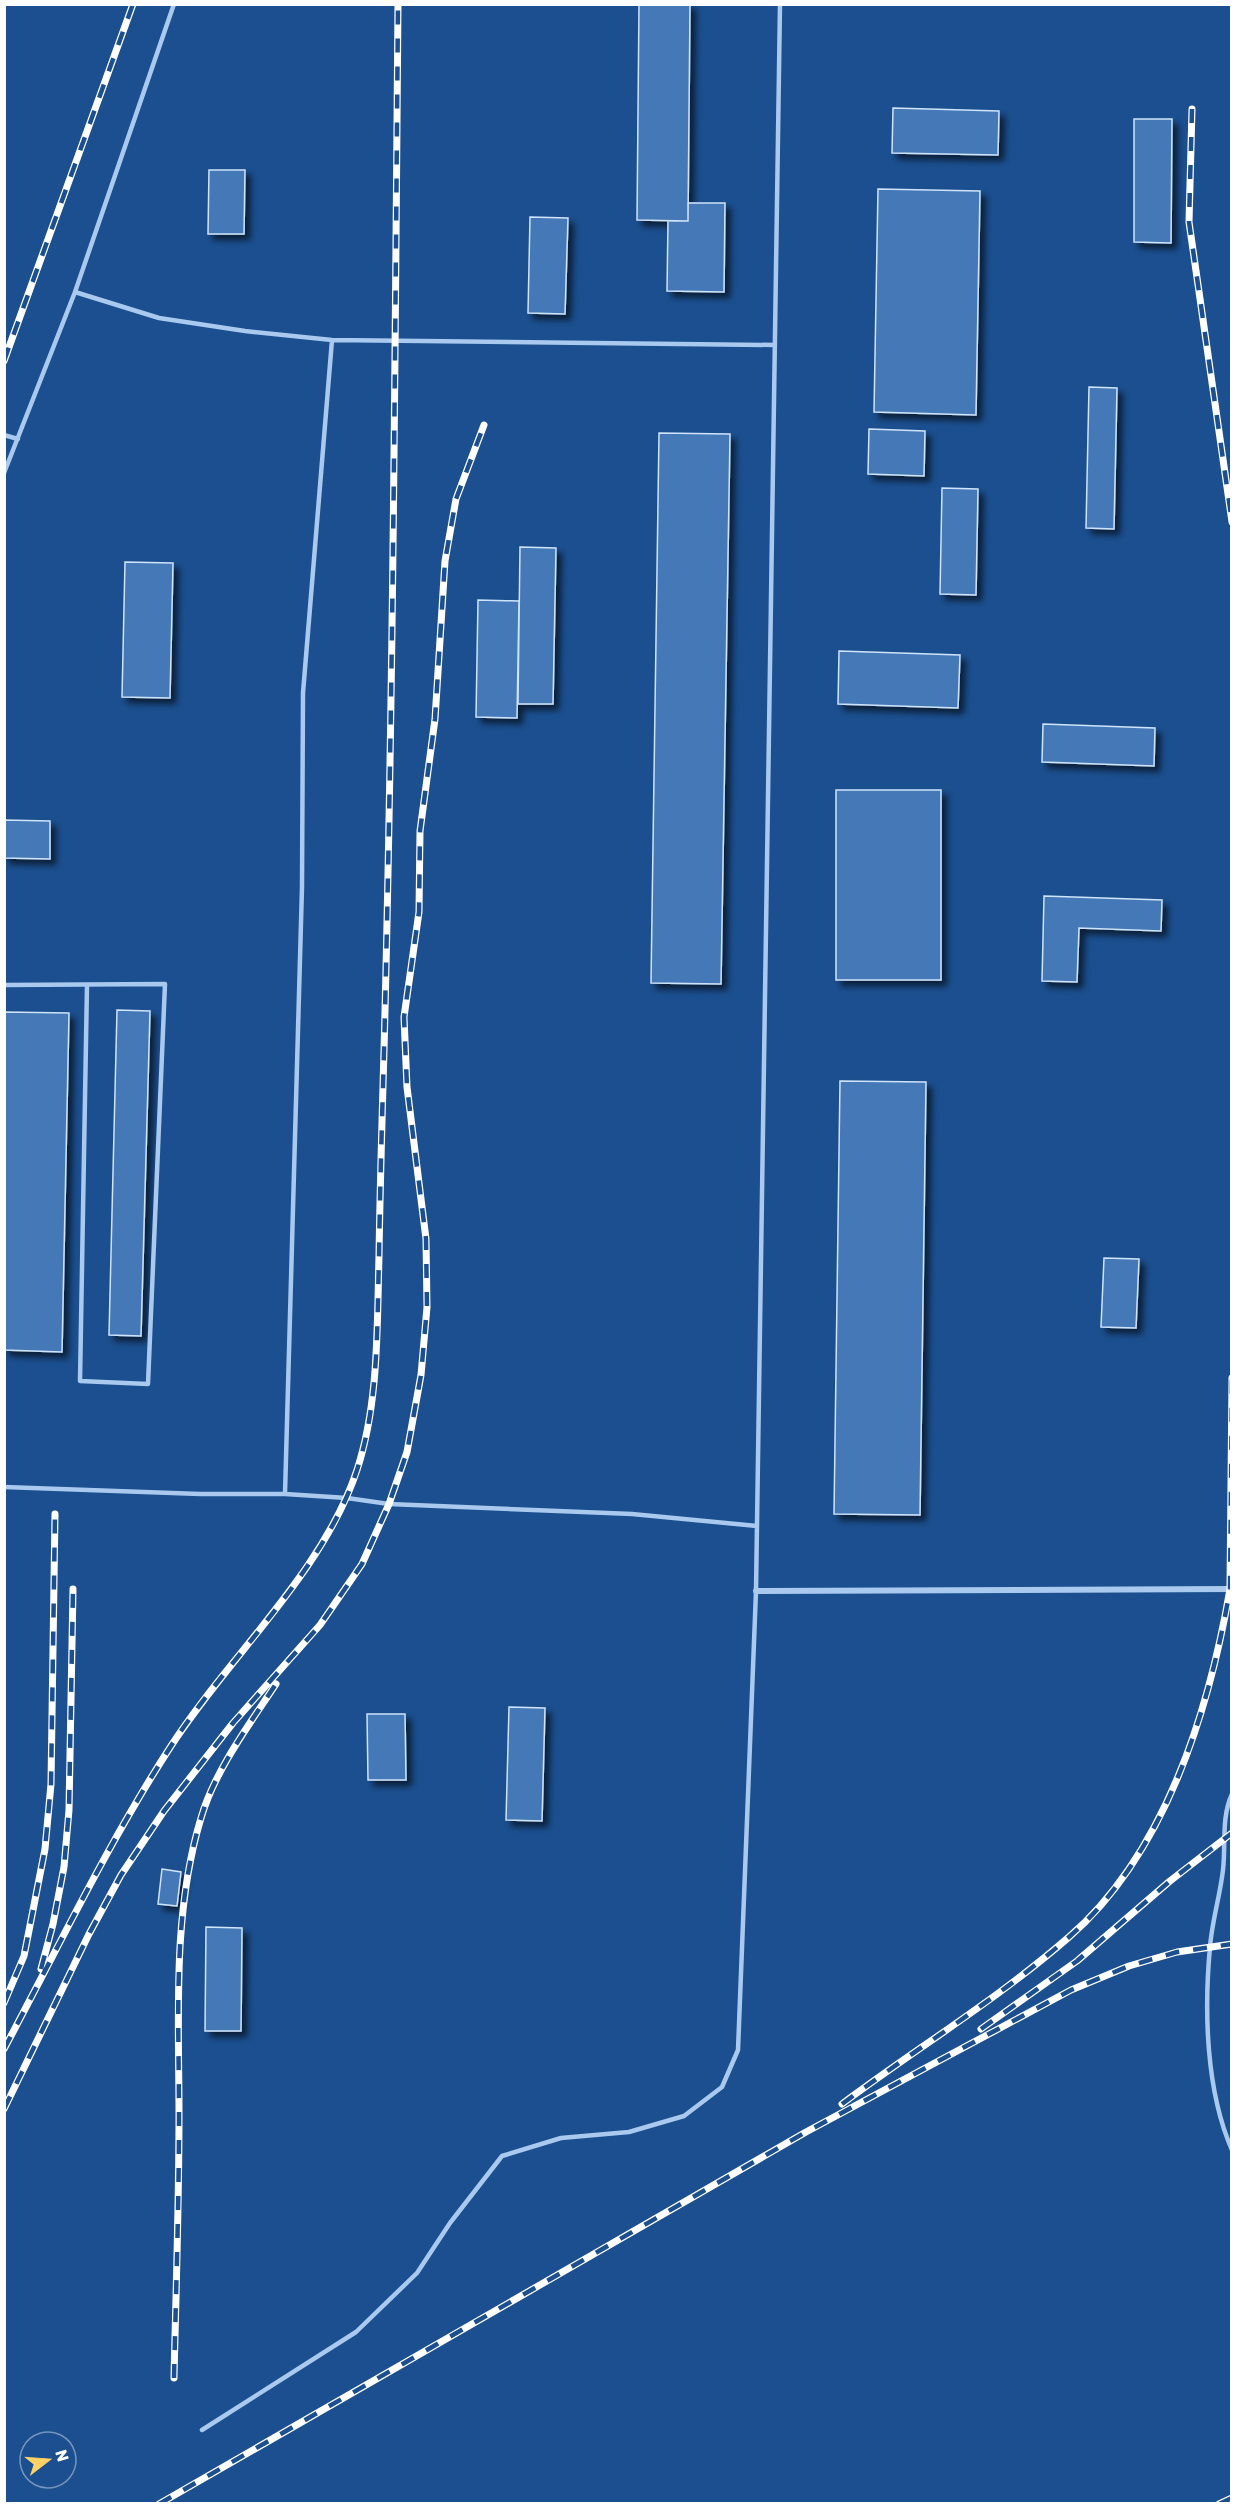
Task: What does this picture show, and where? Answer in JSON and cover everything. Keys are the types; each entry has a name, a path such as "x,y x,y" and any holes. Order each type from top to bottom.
{"street":[{"path":"756,1591 1232,1589"}],"lane":[{"path":"4,472 75,292 174,4"},
{"path":"202,2430 356,2332 417,2273 450,2223 502,2156 561,2138 629,2133 684,2116 722,2087 738,2050 756,1591 780,4"},
{"path":"75,292 159,318 246,331 332,340 775,345"},
{"path":"285,1494 302,887 303,693 332,340"},
{"path":"4,435 18,439"},
{"path":"4,985 165,984 148,1383 80,1381 87,985"},
{"path":"4,1487 200,1494 285,1494 347,1498 389,1504 632,1514 757,1526"},
{"path":"1232,1794 1225,1808 1223,1870 1210,1946 1208,2053 1212,2078 1232,2150"}],"building":[{"path":"639,4 690,4 688,221 637,220"},
{"path":"893,108 999,111 998,155 892,153"},
{"path":"1134,119 1172,119 1171,243 1134,242"},
{"path":"209,170 245,170 244,234 208,234"},
{"path":"878,189 980,191 976,415 874,412"},
{"path":"688,203 725,203 724,292 667,291 668,221 688,221"},
{"path":"530,217 568,218 565,314 528,313"},
{"path":"1089,387 1117,388 1114,529 1086,528"},
{"path":"869,429 925,431 924,476 868,474"},
{"path":"659,433 730,434 721,984 651,983"},
{"path":"942,488 978,489 976,595 940,594"},
{"path":"520,547 556,548 553,704 518,704"},
{"path":"125,562 173,563 170,698 122,697"},
{"path":"478,600 519,601 517,718 476,717"},
{"path":"839,651 960,655 958,708 838,704"},
{"path":"1043,724 1155,728 1154,766 1042,762"},
{"path":"836,790 941,790 941,980 836,980"},
{"path":"4,820 50,821 50,859 4,858"},
{"path":"1044,896 1162,900 1161,931 1079,928 1077,982 1042,981"},
{"path":"117,1010 150,1011 141,1336 109,1335"},
{"path":"4,1012 69,1013 62,1352 4,1350"},
{"path":"840,1081 926,1082 920,1515 834,1514"},
{"path":"1104,1258 1139,1259 1136,1328 1101,1327"},
{"path":"509,1707 545,1708 542,1821 506,1820"},
{"path":"367,1714 405,1714 406,1780 368,1780"},
{"path":"162,1869 181,1872 177,1906 158,1904"},
{"path":"206,1927 242,1928 241,2031 205,2031"}],"railway":[{"path":"4,361 133,4"},
{"path":"4,2049 105,1858 171,1746 220,1679 273,1613 322,1544 342,1508 357,1470 364,1444 376,1364 387,920 398,4"},
{"path":"1192,109 1189,222 1232,522"},
{"path":"4,2109 89,1934 121,1875 164,1811 233,1723 320,1625 362,1564 389,1504 407,1452 421,1375 427,1307 426,1239 407,1087 404,1017 419,912 420,831 435,719 445,561 456,499 484,425"},
{"path":"842,2104 986,2002 1069,1937 1103,1903 1132,1865 1157,1823 1178,1778 1195,1731 1221,1636 1230,1589 1232,1378"},
{"path":"4,2003 24,1956 45,1849 51,1784 55,1514"},
{"path":"41,1969 53,1924 64,1867 69,1810 73,1589"},
{"path":"174,2378 179,2115 178,2003 185,1891 192,1854 207,1800 234,1748 276,1684"},
{"path":"981,2029 1077,1961 1170,1881 1232,1833"},
{"path":"159,2504 806,2132 1071,1990 1129,1966 1177,1952 1232,1944"},
{"path":"1219,2504 1232,2498"}]}
